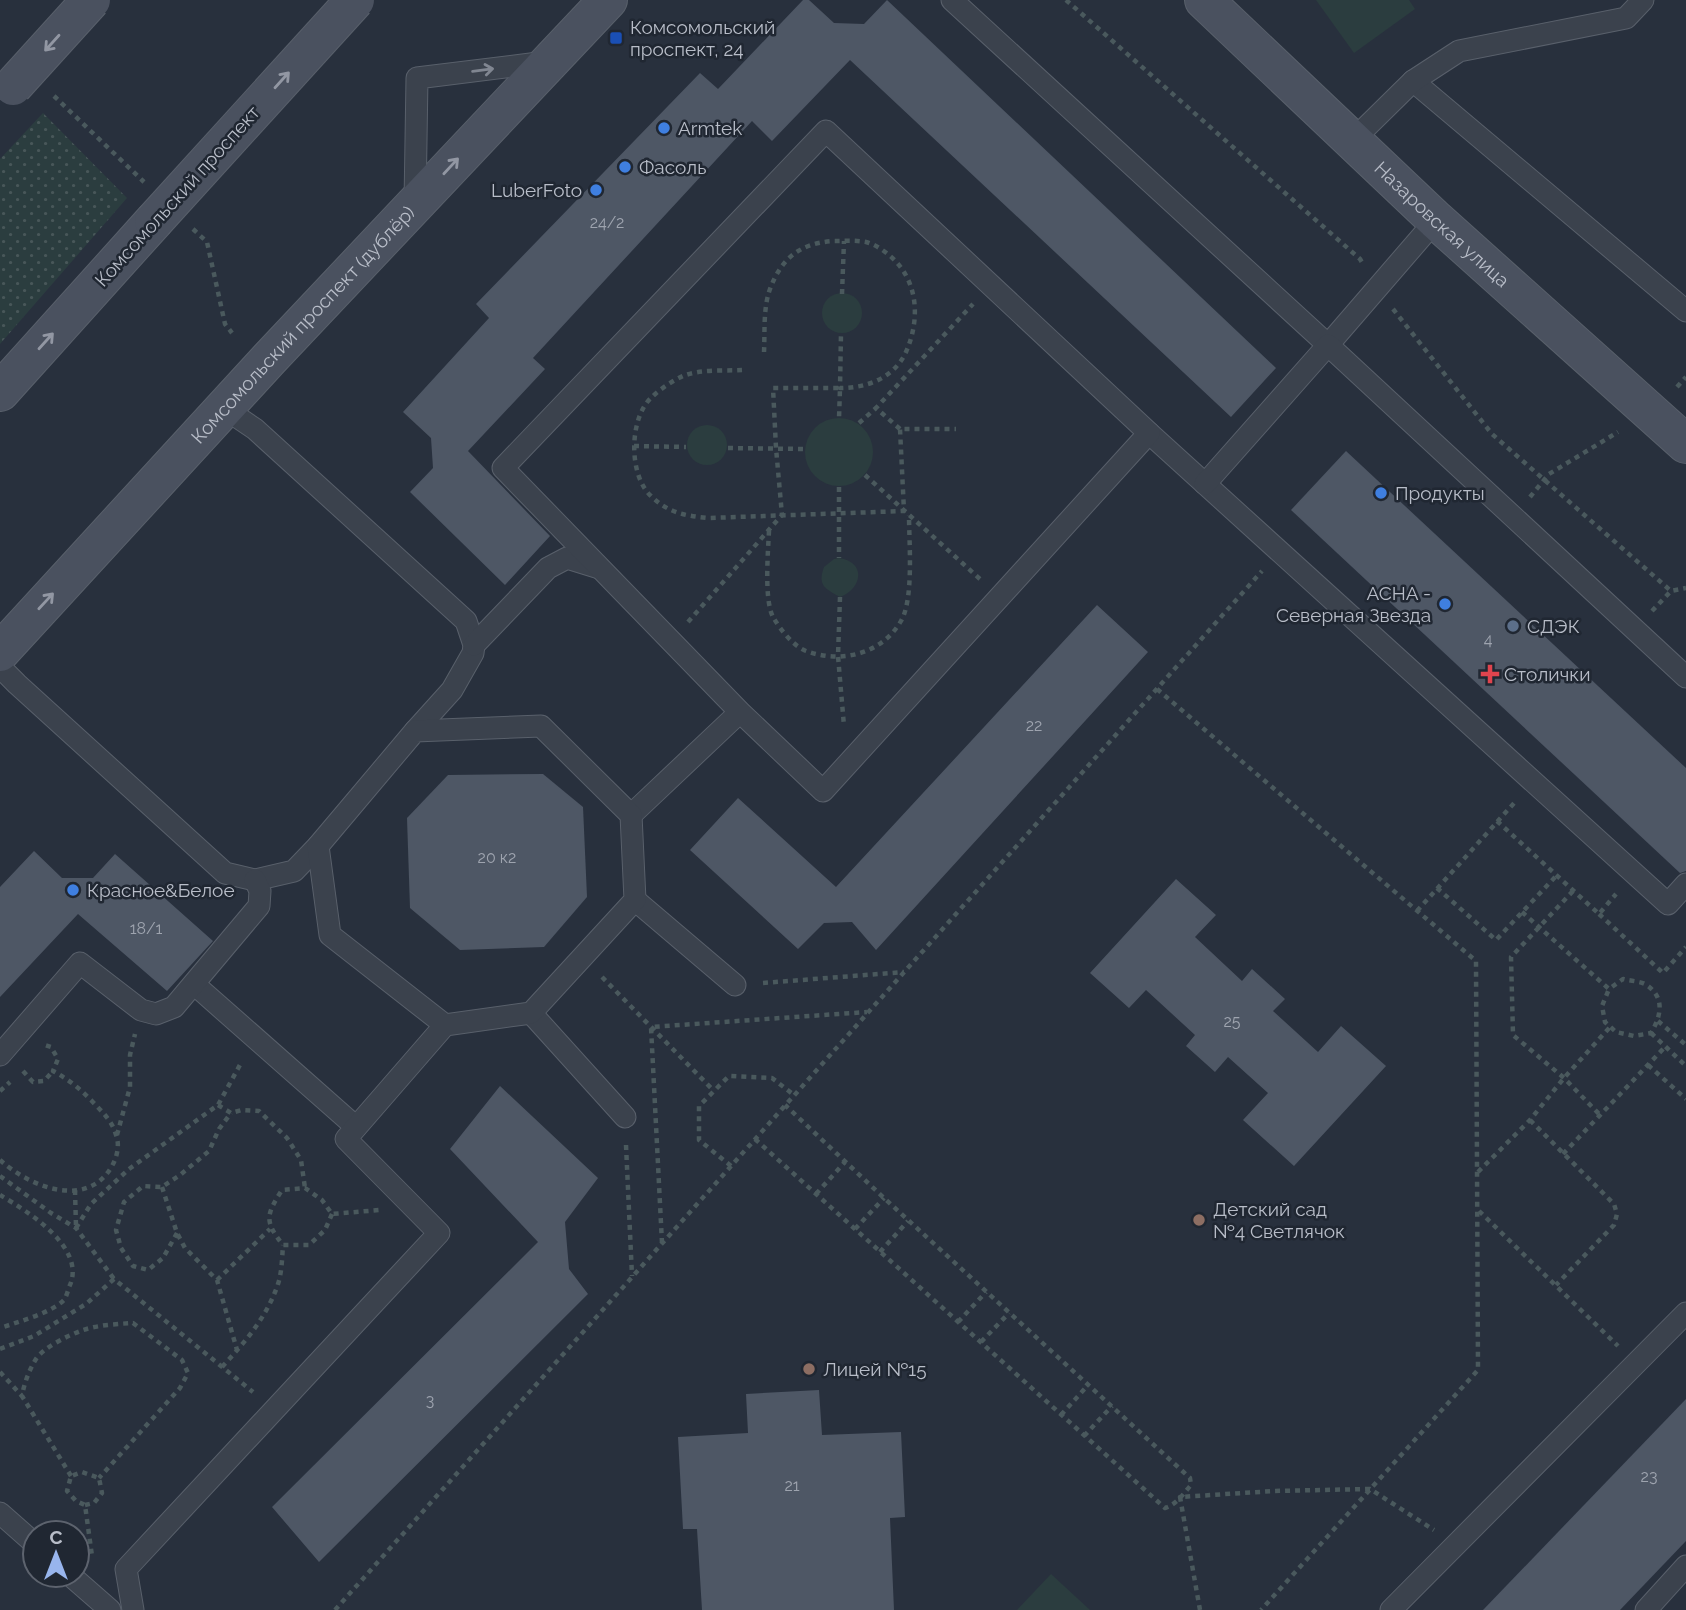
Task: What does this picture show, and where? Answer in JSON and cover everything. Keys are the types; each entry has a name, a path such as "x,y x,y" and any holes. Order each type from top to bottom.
{"street":[{"path":"21,93 92,0"},
{"name":"Комсомольский проспект","path":"0,392 355,0"},
{"name":"Комсомольский проспект (дублёр)","path":"0,652 224,408 608,0"},
{"name":"Назаровская улица","path":"1204,0 1436,219 1686,444"}],"lane":[{"path":"952,0 1686,677"},
{"path":"1352,141 1413,80 1459,51 1626,18 1643,0"},
{"path":"415,205 417,78 549,62"},
{"path":"1413,80 1686,310"},
{"path":"1149,433 823,791 740,712 503,468 826,131 1149,433 1668,904 1686,884"},
{"path":"1205,484 1436,219"},
{"path":"0,667 225,873 255,880 294,871 318,846 452,690 473,653 474,645 466,621 255,429 224,408"},
{"path":"474,645 548,568 567,558 600,568"},
{"path":"631,815 740,712"},
{"path":"133,1610 126,1569 439,1233 346,1139 445,1025 531,1013 635,901 631,815 541,726 415,731"},
{"path":"318,846 330,935 445,1025"},
{"path":"9,1058 80,963 141,1010 156,1014 174,1007 259,906 260,891 255,880"},
{"path":"635,901 735,985"},
{"path":"194,984 356,1128"},
{"path":"531,1013 625,1117"},
{"path":"1391,1610 1686,1313"},
{"path":"0,1513 21,1532"},
{"path":"1646,1610 1686,1566"},
{"path":"86,1589 104,1604"}],"path":[{"path":"1066,0 1360,259 1376,288 1492,435 1671,591"},
{"path":"21,93 163,210 207,242 225,324 232,333"},
{"path":"842,294 844,241"},
{"path":"670,640 782,515 773,388 855,388 886,376 901,362 910,344 915,303 910,282 898,263 884,250 867,242 809,244 791,256 780,269 770,289 765,318 764,352"},
{"path":"859,423 990,285"},
{"path":"839,419 841,333"},
{"path":"742,370 710,371 684,376 651,397 637,426 634,446 635,463 649,495 668,509 688,516 709,518 904,510"},
{"path":"876,408 900,429 956,429"},
{"path":"1514,517 1549,474 1652,412"},
{"path":"900,429 904,510"},
{"path":"634,446 687,447"},
{"path":"728,448 805,449"},
{"path":"865,475 999,597"},
{"path":"839,486 839,558"},
{"path":"769,531 768,592 772,615 788,638 805,651 827,656 853,656 873,649 889,636 902,620 909,596 909,515"},
{"path":"335,1610 1280,552"},
{"path":"1635,629 1671,591 1686,589"},
{"path":"840,597 838,656 848,764"},
{"path":"1157,689 1476,961 1478,1370 1261,1610"},
{"path":"1417,911 1533,782"},
{"path":"1497,821 1663,973 1686,947"},
{"path":"1599,914 1634,873"},
{"path":"1437,888 1496,940 1556,875"},
{"path":"1573,891 1511,957 1513,1035 1564,1078 1600,1115"},
{"path":"1522,912 1609,989"},
{"path":"583,958 714,1091"},
{"path":"735,985 905,972"},
{"path":"1623,979 1644,983 1656,994 1661,1006 1658,1021 1651,1033 1634,1036 1616,1032 1605,1022 1602,1006 1609,989 1623,979"},
{"path":"0,1160 10,1170 35,1184 61,1192 88,1188 106,1177 117,1158 117,1136 130,1087 130,1055 141,1010"},
{"path":"651,1027 869,1011"},
{"path":"1658,1021 1686,1045"},
{"path":"651,1027 662,1244"},
{"path":"1477,1173 1530,1120 1611,1027"},
{"path":"1651,1033 1686,1066"},
{"path":"76,1227 91,1203 129,1169 218,1105 255,1038"},
{"path":"9,1058 33,1082 44,1081 58,1059 51,1047 36,1042"},
{"path":"1563,1154 1665,1047"},
{"path":"1648,1065 1686,1099"},
{"path":"0,1091 23,1071"},
{"path":"52,1071 81,1090 107,1117 117,1136"},
{"path":"731,1166 699,1140 699,1106 729,1076 772,1078 794,1096"},
{"path":"218,1105 232,1113"},
{"path":"755,1139 1165,1508 1173,1505 1191,1485 1190,1478 785,1105"},
{"path":"177,1233 163,1258 148,1270 133,1266 121,1248 116,1230 124,1202 143,1186 162,1187 180,1175 209,1151 219,1129 232,1113 242,1110 259,1111 287,1138 301,1160 305,1188"},
{"path":"625,1117 632,1277"},
{"path":"1530,1120 1614,1203 1617,1214 1614,1225 1556,1285"},
{"path":"816,1194 845,1162"},
{"path":"0,1176 51,1213 76,1227 114,1279 275,1409"},
{"path":"162,1187 177,1233 185,1248 217,1280 237,1350"},
{"path":"222,1367 248,1338 262,1317 278,1282 283,1245 270,1229 270,1209 282,1190 305,1188 322,1199 332,1214"},
{"path":"75,1190 76,1227"},
{"path":"0,1195 29,1213 54,1234 70,1257 73,1278 64,1299 44,1312 0,1328"},
{"path":"855,1229 884,1198"},
{"path":"332,1214 415,1208"},
{"path":"1477,1210 1636,1364"},
{"path":"283,1245 309,1245 325,1230 332,1214"},
{"path":"880,1252 908,1221"},
{"path":"217,1280 270,1229"},
{"path":"0,1349 34,1336 86,1304 114,1279"},
{"path":"958,1322 986,1292"},
{"path":"981,1342 1009,1313"},
{"path":"23,1396 24,1384 36,1358 52,1345 83,1330 133,1323 182,1360 188,1373 180,1388 99,1478"},
{"path":"0,1372 23,1396 71,1476 67,1490 76,1502 85,1505 94,1503 102,1493 99,1478"},
{"path":"1061,1415 1088,1385"},
{"path":"1084,1436 1111,1406"},
{"path":"71,1476 82,1472 99,1478"},
{"path":"1180,1497 1274,1490 1370,1489 1457,1544"},
{"path":"1180,1497 1200,1610"},
{"path":"85,1505 104,1604"}],"shaded area":[{"path":"1316,0 1409,0 1415,9 1354,53"},
{"path":"43,113 127,198 0,344 0,159"},
{"path":"842,293 856,299 862,313 856,327 842,333 828,327 822,313 828,299"},
{"path":"839,418 852,421 863,428 870,439 873,452 870,465 863,476 852,483 839,486 826,483 815,476 808,465 805,452 808,439 815,428 826,421"},
{"path":"707,425 715,426 721,431 726,437 726,453 721,459 715,464 707,465 699,464 693,459 688,453 687,445 688,437 693,431 699,426"},
{"path":"839,558 854,565 858,576 853,588 840,597 822,583 824,567"},
{"path":"1051,1574 1090,1610 1017,1610"}],"building":[{"path":"803,0 809,0 834,23 864,24 887,0 1276,368 1231,417 850,60 772,141 752,121 533,358 545,369 468,451 550,536 505,585 410,492 433,468 431,438 403,412 489,318 476,304 700,73 718,89"},
{"path":"1346,451 1686,768 1686,871 1680,873 1291,510"},
{"path":"1097,605 1148,652 876,950 852,922 824,923 798,949 690,850 738,798 836,887"},
{"path":"543,774 583,807 587,897 544,947 460,950 410,908 407,818 448,775"},
{"path":"34,851 62,878 93,878 115,854 213,941 167,991 78,914 0,997 0,887"},
{"path":"1176,879 1216,915 1195,937 1242,981 1252,969 1285,999 1273,1011 1318,1052 1341,1026 1386,1066 1294,1166 1243,1120 1268,1093 1228,1057 1215,1072 1186,1046 1195,1035 1146,990 1129,1008 1090,973"},
{"path":"500,1086 598,1178 565,1222 569,1269 588,1294 319,1562 272,1507 538,1242 450,1149"},
{"path":"819,1390 822,1435 901,1432 905,1517 890,1518 894,1610 702,1610 697,1529 683,1529 678,1437 748,1433 746,1394"},
{"path":"1686,1399 1686,1541 1620,1610 1483,1610"}],"place":[{"name":"Комсомольский проспект, 24","path":"616,38"},
{"name":"Armtek","path":"664,128"},
{"name":"Фасоль","path":"625,167"},
{"name":"LuberFoto","path":"596,190"},
{"name":"Продукты","path":"1381,493"},
{"name":"АСНА - Северная Звезда","path":"1445,604"},
{"name":"СДЭК","path":"1513,626"},
{"name":"Столички","path":"1490,674"},
{"name":"Красное&Белое","path":"73,890"},
{"name":"Детский сад №4 Светлячок","path":"1199,1220"},
{"name":"Лицей №15","path":"809,1369"}]}
